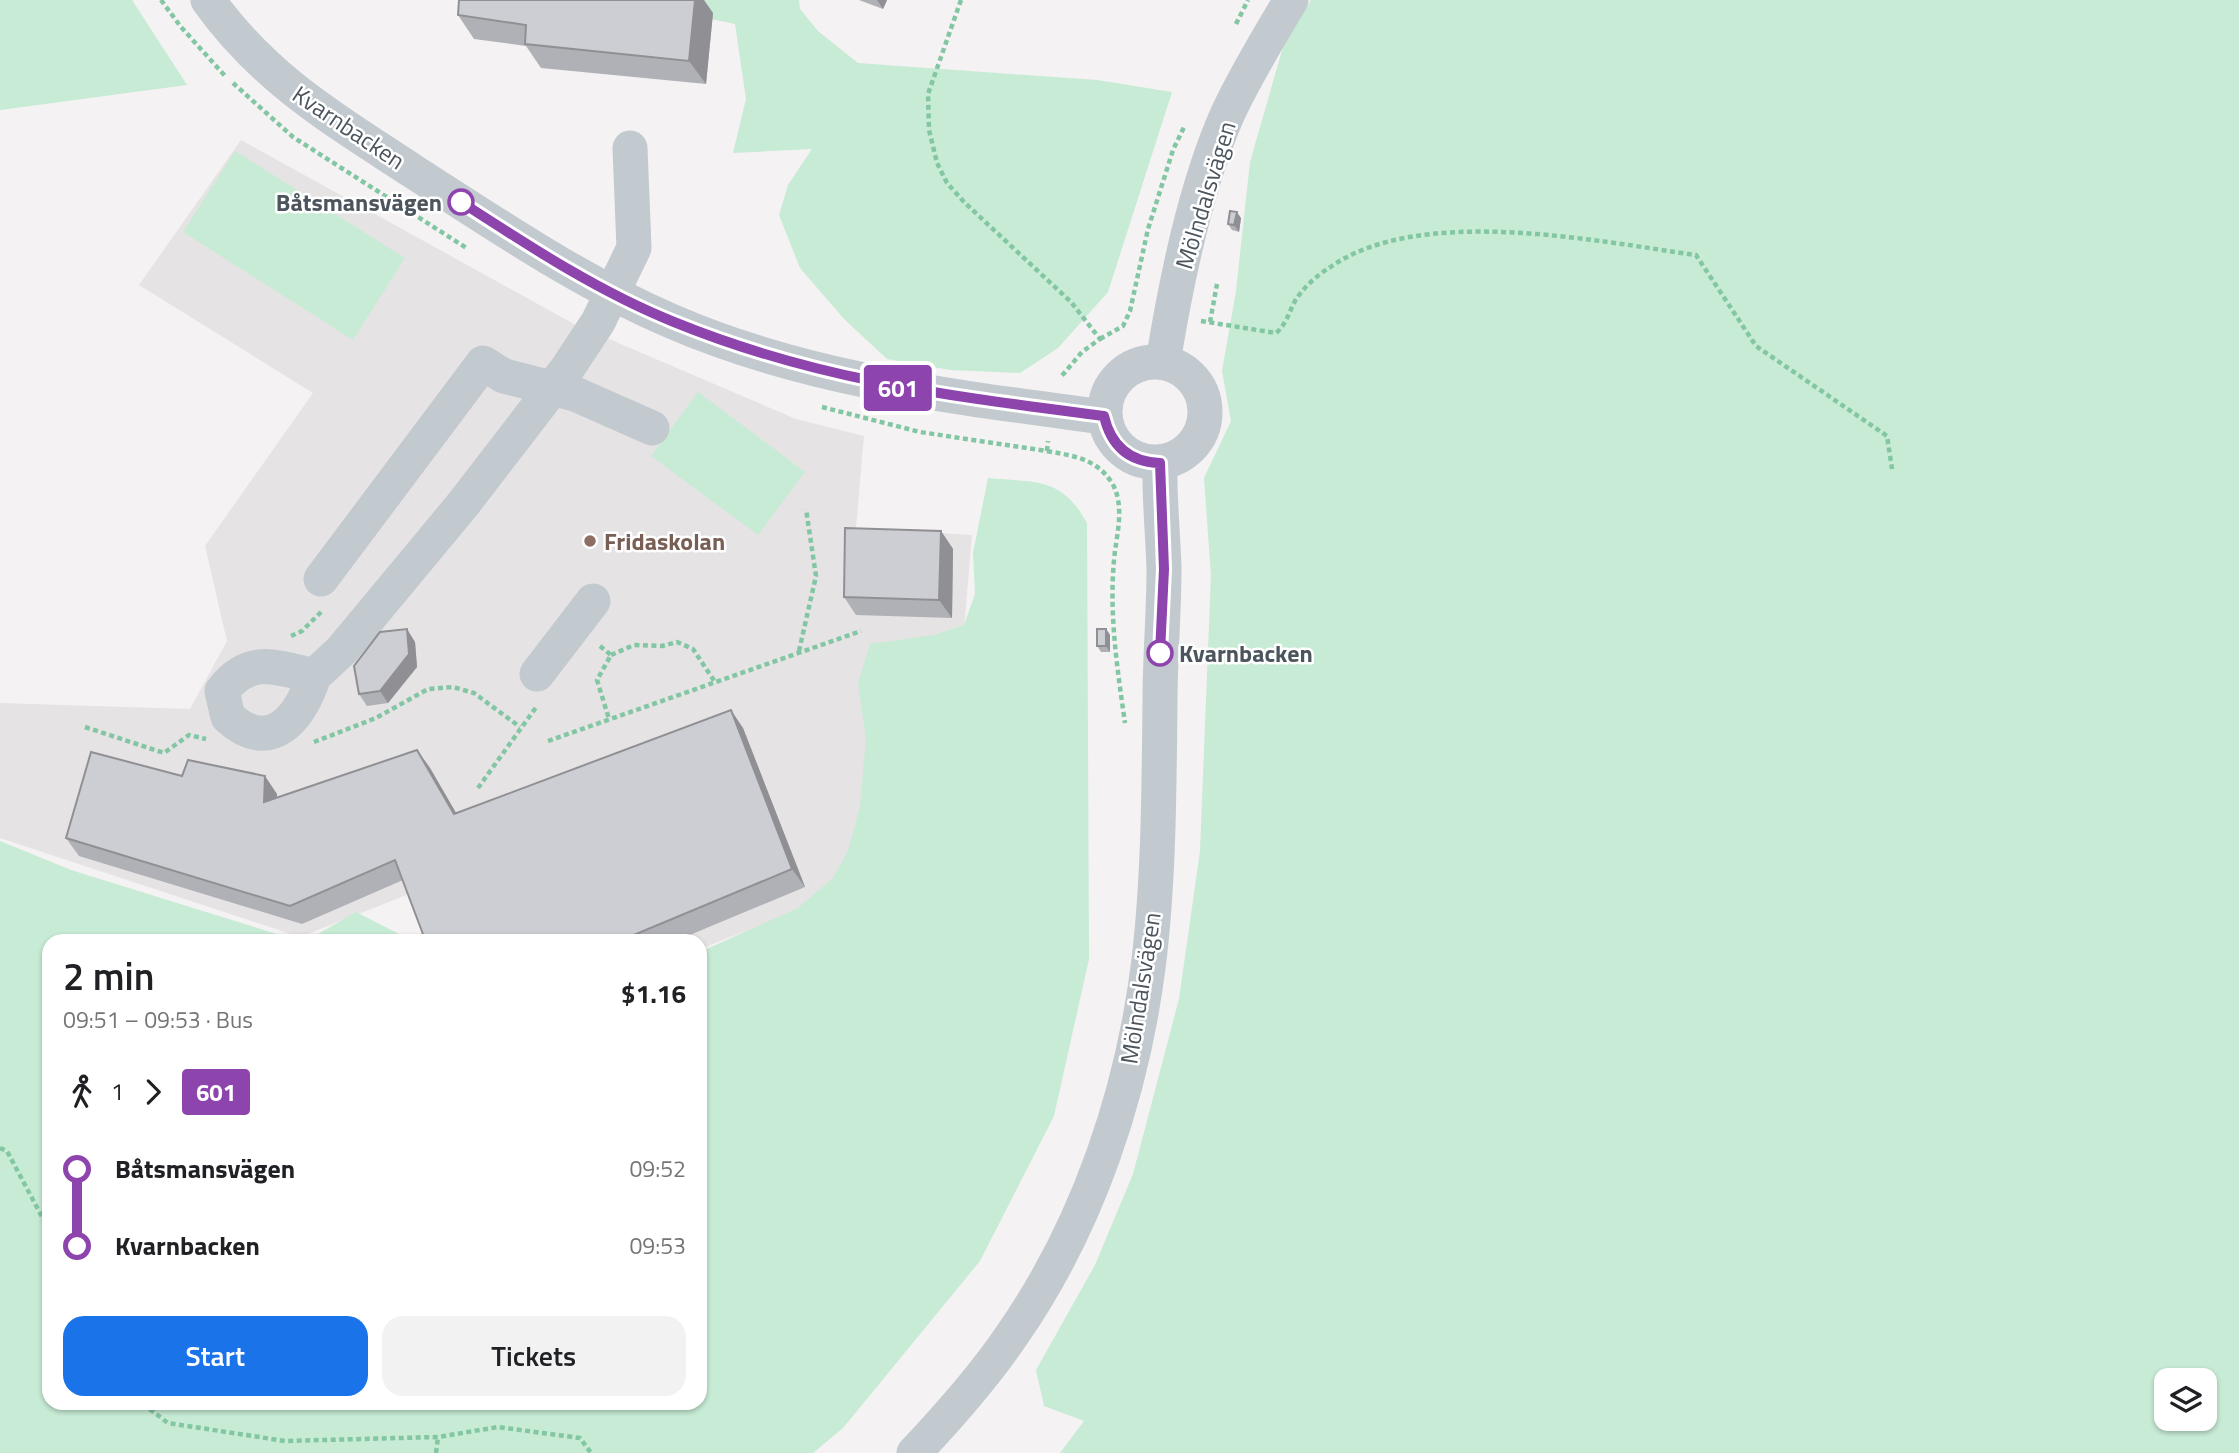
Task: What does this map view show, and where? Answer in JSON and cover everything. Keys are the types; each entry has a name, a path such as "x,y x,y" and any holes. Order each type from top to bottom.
{"street":[{"name":"Kvarnbacken","path":"208,0 263,64 330,119 491,222 614,294 672,321 804,367 895,388 1104,416"},
{"name":"Mölndalsvägen","path":"1163,362 1170,317 1210,163 1228,114 1291,0"},
{"path":"314,676 342,650 464,503 567,369 614,294 634,248 630,149"},
{"path":"1163,362 1181,369 1195,382 1205,410 1203,429 1193,445 1178,457 1160,463 1137,460 1118,447 1104,416 1108,394 1121,375 1140,364 1163,362"},
{"path":"321,579 483,363 504,376 575,394 652,428"},
{"name":"Mölndalsvägen","path":"914,1453 960,1403 1013,1334 1052,1267 1080,1212 1105,1152 1134,1047 1149,961 1156,860 1164,569 1160,463"},
{"path":"537,674 584,613"}],"path":[{"path":"161,0 217,68 267,116 293,137 469,250"},
{"path":"961,0 928,94 929,130 937,163 947,183 964,202 1071,302 1100,339 1082,352 1056,383 1047,452"},
{"path":"1217,284 1210,322 1276,333 1296,299 1329,267 1350,255 1417,238 1460,232 1539,233 1696,255 1756,346 1887,436 1892,469"},
{"path":"816,405 920,432 1083,458 1098,466 1113,484 1118,500 1113,595 1116,665 1127,736"},
{"path":"799,651 816,576 806,509"},
{"path":"584,613 611,655"},
{"path":"548,741 861,631"},
{"path":"609,719 597,680 611,655 634,645 662,646 677,642 693,649 715,682"},
{"path":"478,788 543,699 537,674"},
{"path":"0,1148 7,1151 42,1217"},
{"path":"151,1410 167,1423 285,1441 438,1437 498,1427 580,1438 591,1453"},
{"path":"436,1453 438,1437"}],"shaded area":[{"name":"Fridaskolan","path":"241,140 574,324 796,419 864,436 856,528 972,535 964,629 875,868 802,909 707,946 707,934 429,934 414,892 308,934 291,934 0,838 0,703 190,709 227,641 205,546 313,393 139,285"}],"green space":[{"path":"0,0 132,0 187,85 0,110"},
{"path":"622,0 799,0 800,9 818,31 858,63 1097,80 1172,92 1108,292 1058,348 1020,373 950,370 887,359 844,319 800,268 779,215 788,185 812,149 733,153 746,99 735,24"},
{"path":"1311,0 2239,0 2239,1453 1060,1453 1084,1421 1044,1406 1036,1370 1095,1265 1133,1174 1179,999 1200,851 1211,575 1204,478 1231,421 1222,371 1236,291 1250,162 1283,47"},
{"path":"235,151 405,258 353,340 183,232"},
{"path":"698,392 805,472 758,535 651,456"},
{"path":"988,478 1034,482 1057,489 1077,508 1087,523 1089,959 1054,1116 980,1261 843,1428 813,1453 0,1453 0,841 71,870 277,934 42,934 42,1410 707,1410 707,949 798,908 833,878 848,851 860,806 866,738 858,684 870,644 934,635 964,625 975,594 973,553"},
{"path":"356,912 398,934 318,934"}],"building":[{"path":"459,0 695,0 689,61 525,44 526,25 458,15"},
{"path":"1230,211 1237,212 1234,225 1228,224"},
{"path":"845,528 941,531 939,600 844,597"},
{"path":"407,629 409,654 380,691 359,694 354,666 380,632"},
{"path":"1097,629 1106,629 1106,646 1097,646"},
{"path":"731,710 792,869 636,934 423,934 395,860 290,906 66,838 91,752 182,776 188,760 265,776 264,802 417,750 454,814"}],"bus line":[{"name":"601","path":"461,202 614,294 672,321 804,367 882,385 970,400 1104,416 1111,438 1118,447 1137,460 1160,463 1164,569 1160,653"}],"place":[{"name":"Båtsmansvägen","path":"461,202"},
{"name":"Fridaskolan","path":"590,541"},
{"name":"Kvarnbacken","path":"1160,653"}]}
